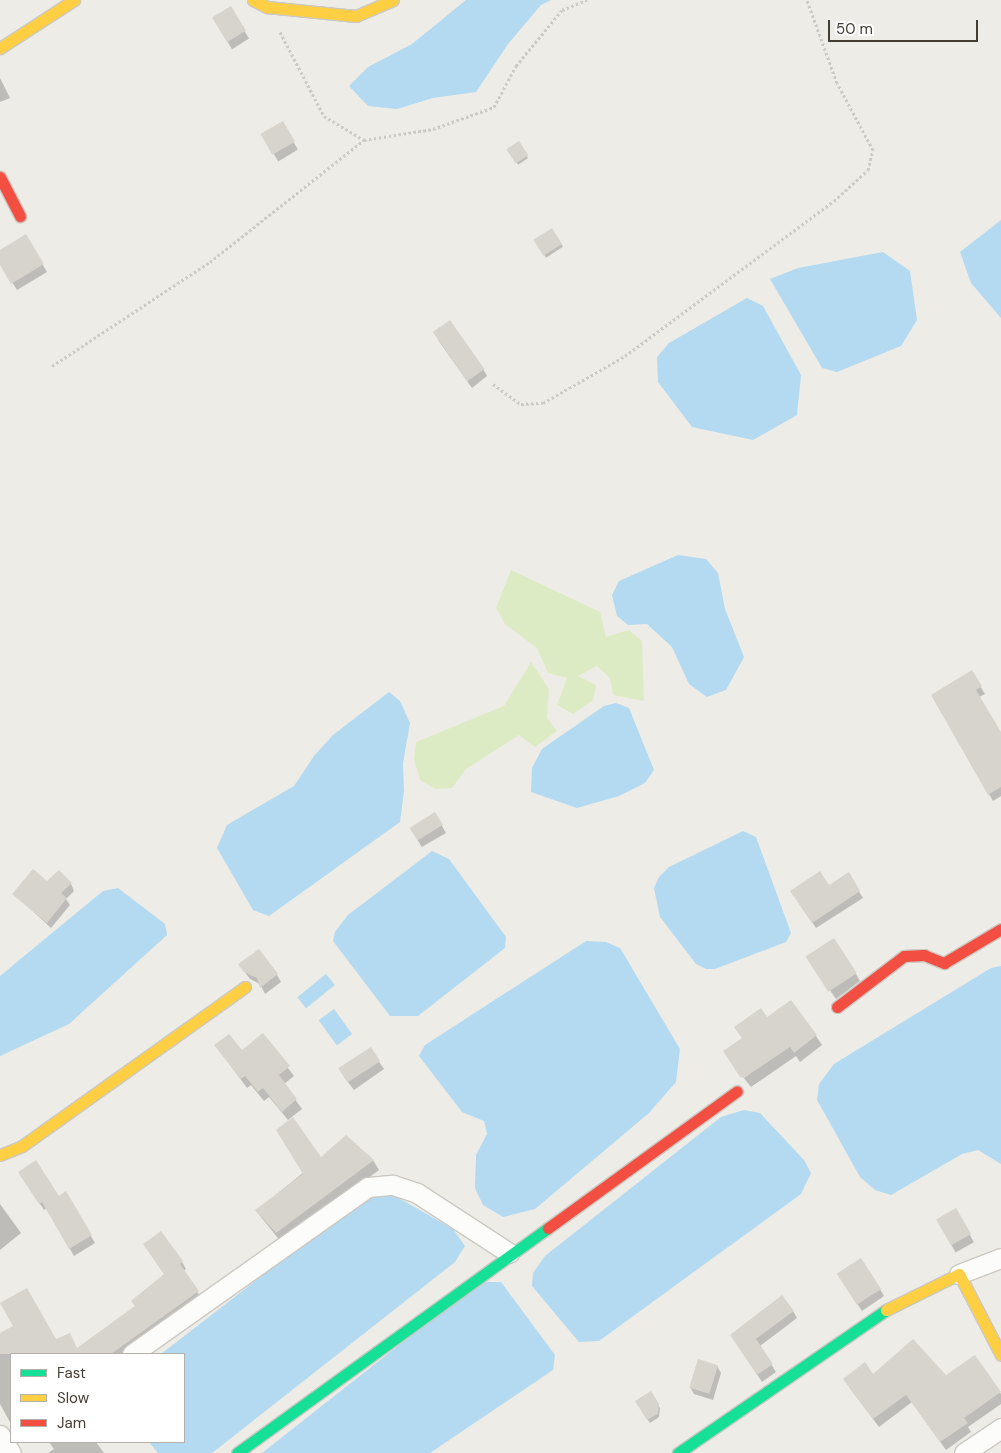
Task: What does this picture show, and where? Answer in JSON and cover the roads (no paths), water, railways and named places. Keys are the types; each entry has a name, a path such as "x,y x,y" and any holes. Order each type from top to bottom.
{"street":[{"path":"0,48 74,0"},
{"path":"253,0 267,7 356,16 393,0"},
{"path":"0,177 20,216"},
{"path":"837,1007 904,956 924,955 944,964 1001,929"},
{"path":"0,1155 22,1146 245,987"},
{"path":"237,1453 510,1253 736,1091"},
{"path":"133,1353 368,1187 393,1185 418,1193 510,1253"},
{"path":"678,1453 868,1321 910,1296 1001,1258"},
{"path":"959,1274 1001,1355"},
{"path":"964,1453 1001,1428"},
{"path":"0,1435 11,1453"}],"water":[{"path":"466,0 551,0 541,5 508,44 476,92 433,98 397,109 368,106 349,86 368,67 412,44"},
{"path":"1001,220 1001,318 971,283 960,252"},
{"path":"883,252 910,271 917,320 901,346 837,372 822,368 770,279 798,268"},
{"path":"747,298 763,306 801,375 797,415 753,440 692,427 658,382 657,357 669,343"},
{"path":"678,555 706,559 718,573 725,609 744,657 726,690 707,697 689,684 672,647 647,624 628,625 617,616 612,595 619,581"},
{"path":"389,692 400,701 410,723 403,763 404,791 400,822 269,916 253,910 217,848 227,825 294,786 314,756 333,735"},
{"path":"616,703 629,708 654,770 645,783 619,796 577,808 531,792 532,768 542,749 604,706"},
{"path":"743,831 756,837 791,933 786,942 715,969 706,969 696,964 660,917 654,888 659,877 669,867"},
{"path":"432,851 449,859 506,937 505,948 418,1016 390,1016 333,941 335,932 348,915"},
{"path":"118,888 165,924 167,935 69,1024 0,1056 0,976 103,891"},
{"path":"586,941 606,942 620,948 680,1049 676,1082 649,1113 535,1209 503,1217 483,1205 475,1188 476,1155 487,1134 484,1121 462,1112 419,1056 425,1045"},
{"path":"1001,966 1001,1164 978,1150 962,1154 891,1195 875,1190 860,1177 817,1100 819,1084 834,1064 991,968"},
{"path":"326,974 335,985 306,1008 297,997"},
{"path":"334,1009 352,1034 337,1045 319,1020"},
{"path":"744,1110 760,1113 804,1160 811,1173 801,1194 599,1341 579,1342 532,1286 533,1273 545,1256 721,1117"},
{"path":"388,1192 453,1229 465,1246 455,1262 212,1453 158,1453 150,1443 185,1443 185,1353 162,1353 364,1197"},
{"path":"479,1282 501,1282 555,1355 553,1370 430,1453 262,1453"}]}
